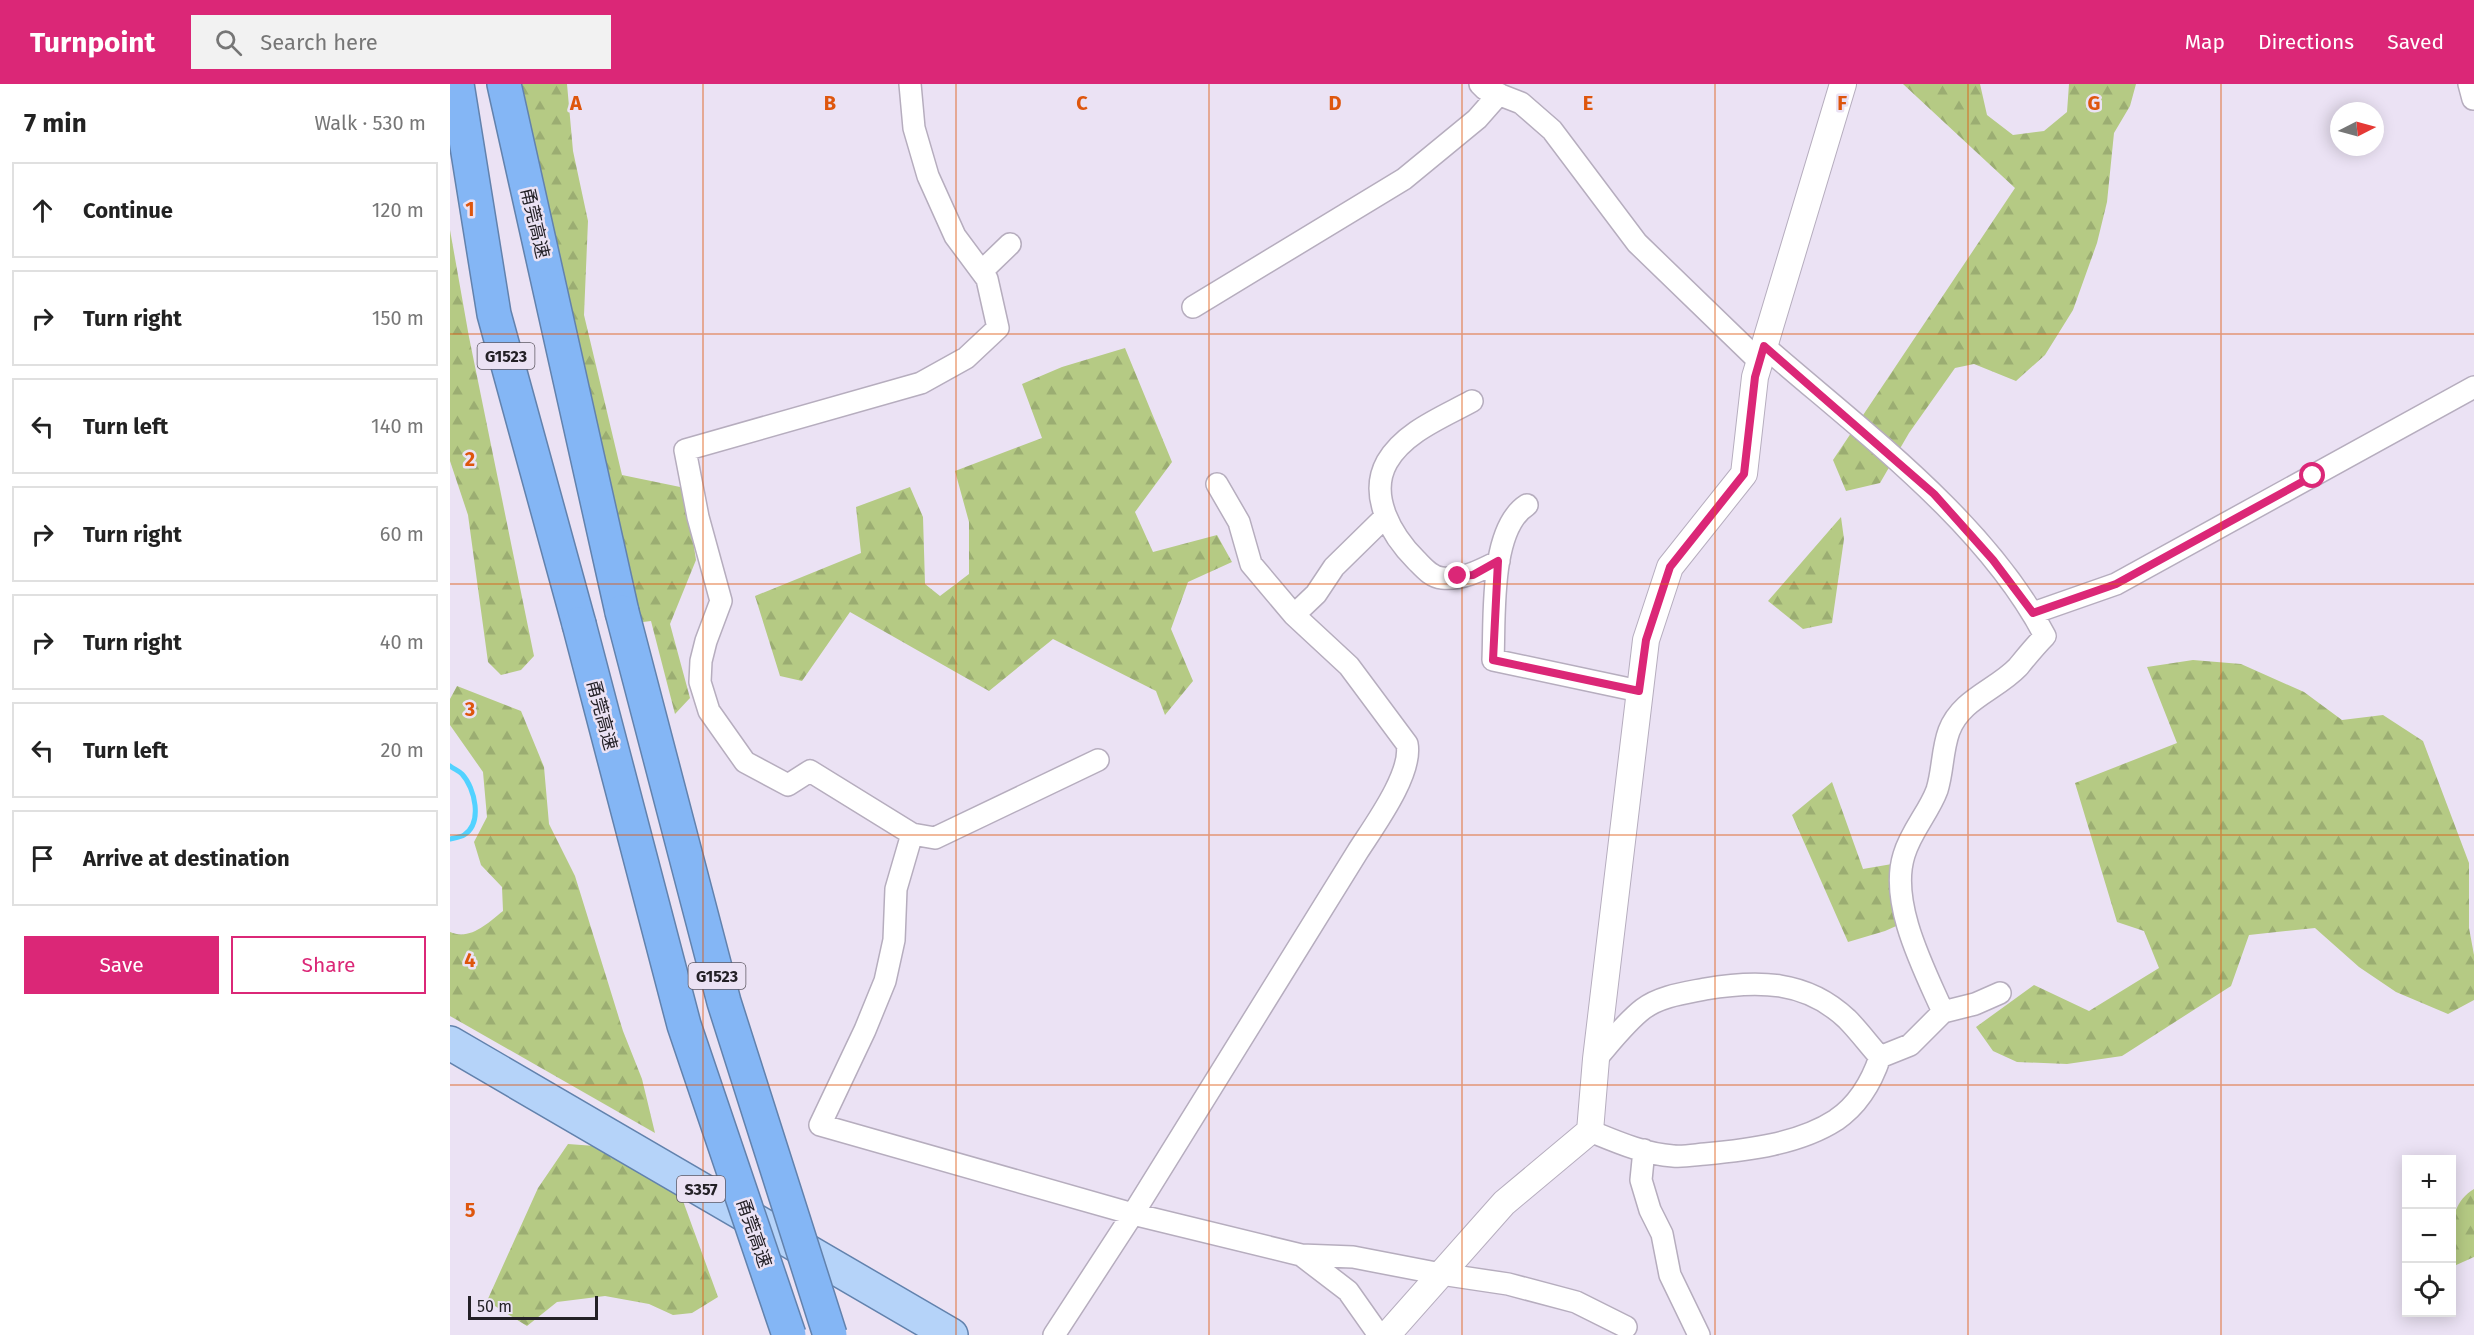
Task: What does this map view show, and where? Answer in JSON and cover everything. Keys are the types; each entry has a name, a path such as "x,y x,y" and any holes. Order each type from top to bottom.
{"highway":[{"name":"甬莞高速","path":"457,84 494,314 579,624 684,1025 789,1335"},
{"name":"甬莞高速","path":"504,84 622,612 724,1002 830,1335"}],"main road":[{"name":"S357","path":"450,1043 951,1335"}],"street":[{"path":"910,84 914,128 928,176 955,236 987,279 998,328 966,358 921,383 685,450 698,517 722,601 701,661 700,682 709,711 746,762 788,785 810,771 912,834 935,838 1098,760"},
{"path":"1387,1335 1504,1203 1590,1131 1596,1059 1646,640 1670,567 1744,474 1755,377 1843,84"},
{"path":"2469,84 2474,99"},
{"path":"1193,307 1404,179 1477,119 1489,89 1521,103 1552,130 1637,243 1761,354 1934,494 1993,560 2033,613 2045,636 2030,650 2017,668 1961,710 1948,731 1937,790 1912,833 1903,857 1900,878 1904,911 1922,964 1943,1012"},
{"path":"982,271 1010,244"},
{"path":"2033,613 2116,584 2474,387"},
{"path":"1472,401 1408,438 1388,461 1380,479 1385,517 1406,550 1431,575 1442,578 1473,575 1498,561"},
{"path":"1054,1335 1133,1214 1370,832 1393,794 1409,755 1407,744 1349,666 1294,615 1251,564 1239,522 1216,484"},
{"path":"1527,505 1517,512 1498,561 1493,660 1639,691"},
{"path":"1294,615 1316,594 1334,567 1385,517"},
{"path":"912,834 897,889 894,940 885,981 865,1030 820,1125 1133,1214 1301,1255 1353,1257 1508,1284 1576,1302 1626,1327"},
{"path":"1596,1059 1644,1008 1675,995 1728,985 1761,982 1787,986 1818,998 1846,1018 1880,1058"},
{"path":"1590,1131 1644,1150 1674,1156 1731,1151 1782,1142 1814,1131 1837,1119 1860,1097 1874,1076 1880,1058 1910,1045 1943,1012 1975,1004 2000,993"},
{"path":"1644,1150 1641,1180 1650,1210 1662,1234 1670,1275 1680,1300 1699,1335"},
{"path":"1301,1255 1348,1291 1379,1335"}],"green space":[{"path":"522,84 567,84 573,151 588,221 584,315 622,475 685,488 696,560 670,624 690,698 675,714 651,621 635,623"},
{"path":"1903,84 1980,84 1987,115 2013,135 2044,131 2067,112 2069,84 2136,84 2130,106 2114,133 2107,202 2097,243 2073,310 2045,355 2016,381 1974,364 1955,368 1909,433 1880,483 1846,491 1833,460 2015,188"},
{"path":"450,230 469,337 534,656 521,670 501,675 488,662 468,515 450,461"},
{"path":"1125,348 1172,462 1135,512 1153,552 1217,535 1232,562 1188,582 1171,629 1193,681 1165,715 1156,691 1053,639 989,691 850,612 802,681 780,676 755,596 861,553 856,507 910,487 923,517 925,584 940,596 969,574 969,522 955,471 1042,438 1022,384 1062,367"},
{"path":"1841,517 1844,539 1832,623 1803,629 1768,601"},
{"path":"2193,660 2241,664 2304,692 2342,720 2383,715 2423,741 2469,863 2469,928 2474,955 2474,1000 2448,1014 2396,992 2359,967 2315,928 2249,935 2231,986 2122,1056 2067,1064 2017,1062 1993,1051 1976,1027 2034,985 2089,1011 2159,968 2144,931 2117,922 2075,783 2177,743 2147,667"},
{"path":"457,686 521,711 544,767 549,824 575,876 623,1031 642,1079 655,1133 450,1016 450,932 465,934 472,932 503,911 502,887 481,865 474,842 487,817 483,772 450,725 450,699"},
{"path":"1832,782 1863,869 1892,864 1903,923 1848,942 1792,815"},
{"path":"568,1144 595,1146 679,1190 718,1297 692,1313 673,1315 649,1304 605,1296 557,1302 527,1326 487,1301 538,1188"},
{"path":"2474,1189 2474,1257 2456,1265 2456,1211 2465,1196"}],"waterway":[{"path":"450,766 467,780 475,805 474,822 470,830 463,836 450,839"}],"route":[{"path":"1458,576 1473,575 1498,561 1493,660 1639,691 1646,640 1670,567 1744,474 1755,377 1764,346 1934,494 1993,560 2033,613 2116,584 2313,476"}]}
